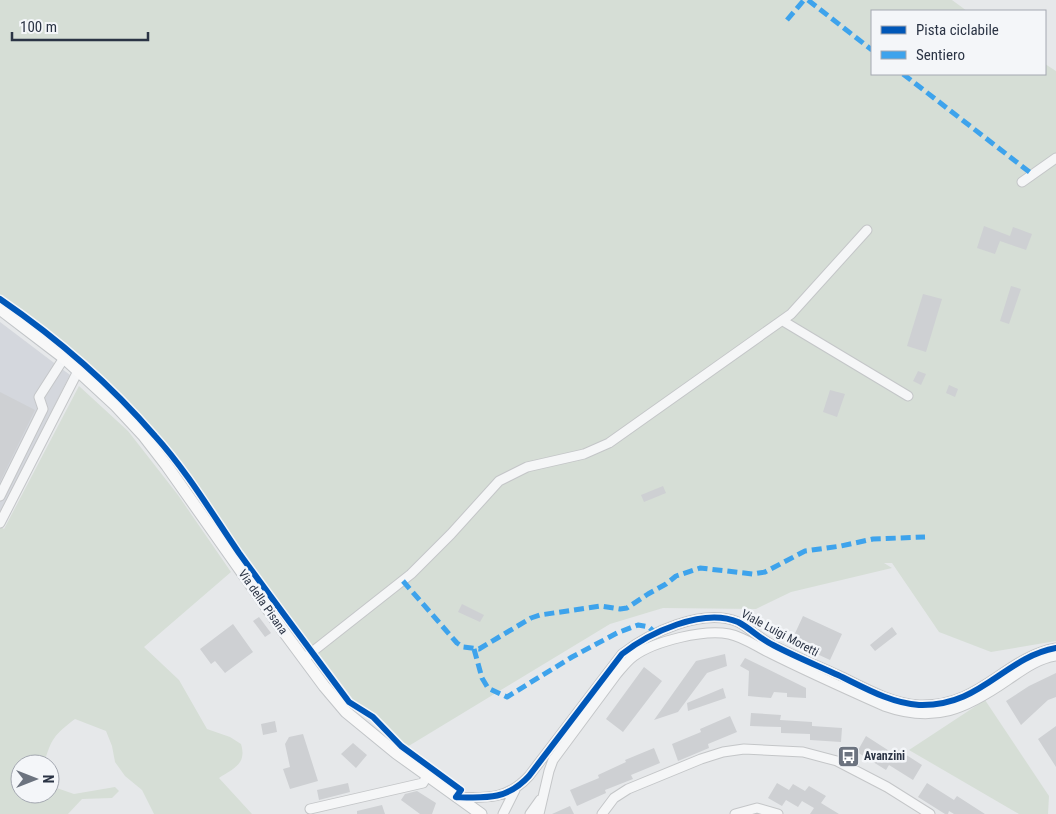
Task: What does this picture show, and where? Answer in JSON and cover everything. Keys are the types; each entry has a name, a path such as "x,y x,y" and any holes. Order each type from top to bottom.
{"main road":[{"name":"Via della Pisana","path":"0,309 64,358 116,406 154,448 304,659 346,712 427,776 480,814"}],"street":[{"path":"1022,182 1056,158"},
{"path":"304,659 412,574 499,481 527,467 584,454 600,448 783,321 867,230"},
{"path":"783,321 908,396"},
{"path":"0,496 43,410 39,397 64,358"},
{"path":"0,523 78,371"},
{"name":"Viale Luigi Moretti","path":"456,797 488,797 505,794 516,788 529,776 612,666 627,650 656,634 690,621 718,618 738,622 778,647 874,692 911,704 944,703 961,698 978,690 1030,656 1056,648"},
{"path":"669,641 674,631 684,627 704,623 738,622"},
{"name":"Viale Luigi Moretti","path":"539,814 554,757 627,662 639,653 669,641 703,633 730,634 884,706 904,712 922,714 947,712 966,706 1033,664 1056,656"},
{"path":"602,814 614,798 635,786 710,756 738,749 751,749 803,752 837,760 887,787 930,814"},
{"path":"310,809 423,783 427,776"},
{"name":"Viale Luigi Moretti","path":"503,814 516,788"},
{"name":"Viale Luigi Moretti","path":"530,814 544,795"},
{"path":"735,814 758,808 778,814"}],"shaded area":[{"path":"0,0 952,0 966,10 871,10 871,75 1046,75 1046,65 1056,71 1056,641 991,652 939,632 892,563 884,563 892,568 791,592 756,609 663,608 610,624 407,747 378,718 355,702 320,655 302,636 162,440 125,400 86,363 44,328 0,297"},
{"path":"0,322 70,375 0,513"},
{"path":"79,386 128,431 178,495 231,572 144,647 179,680 207,729 230,737 241,744 241,761 219,778 252,814 154,814 142,790 125,776 115,762 112,746 106,731 75,719 54,738 47,754 10,754 10,804 60,804 60,789 74,794 115,787 119,791 112,798 82,799 68,814 0,814 0,526 4,529"},
{"path":"985,700 1049,796 1048,814 1019,814 909,750"}],"building":[{"path":"984,226 1010,236 1013,227 1032,234 1026,250 1000,241 995,254 977,248"},
{"path":"1011,286 1021,289 1009,324 1000,321"},
{"path":"923,294 942,299 926,352 907,346"},
{"path":"918,371 926,374 921,385 913,381"},
{"path":"949,385 958,389 955,397 946,393"},
{"path":"830,390 845,394 837,417 823,412"},
{"path":"0,392 35,410 0,482"},
{"path":"663,486 666,493 644,502 641,495"},
{"path":"462,604 484,615 480,622 458,612"},
{"path":"803,616 842,634 830,660 791,642"},
{"path":"259,617 271,633 265,637 253,621"},
{"path":"233,624 253,652 225,673 215,661 211,664 200,649"},
{"path":"892,627 897,634 875,651 870,645"},
{"path":"725,654 727,666 707,673 678,712 654,720 696,661"},
{"path":"745,658 806,688 806,698 787,697 787,693 774,692 771,698 748,696 749,671 740,666"},
{"path":"644,667 662,681 623,732 606,719"},
{"path":"1056,673 1056,697 1048,700 1021,725 1006,701 1029,686"},
{"path":"723,688 726,698 688,711 687,703"},
{"path":"751,713 781,715 780,720 812,722 812,726 842,728 841,742 810,740 810,734 781,733 781,727 750,726"},
{"path":"730,716 737,732 708,744 709,748 678,761 672,744 701,732 700,729"},
{"path":"275,721 277,732 263,735 261,724"},
{"path":"1056,726 1056,767 1038,739"},
{"path":"303,734 318,781 290,789 283,769 290,767 285,744 289,737"},
{"path":"866,736 894,754 897,749 922,765 913,780 889,765 886,770 857,752"},
{"path":"353,743 367,755 356,768 341,754"},
{"path":"654,748 660,763 631,775 633,779 605,790 606,793 577,806 570,790 599,778 598,775 626,762 625,760"},
{"path":"348,783 350,792 319,800 317,790"},
{"path":"777,783 789,790 793,784 805,791 809,786 826,796 821,803 839,814 810,814 814,808 802,801 798,807 786,800 782,806 768,798"},
{"path":"927,783 954,800 957,796 985,814 954,814 949,811 948,814 945,814 918,797"},
{"path":"417,791 436,803 432,814 420,814 401,800 405,794"},
{"path":"382,805 385,814 357,814 357,811"},
{"path":"570,806 574,814 552,814"}],"marked path":[{"path":"787,20 804,0"},
{"path":"808,0 871,49"},
{"path":"904,75 1032,174"},
{"path":"403,581 457,643 463,647 479,649 531,618 540,615 601,606 620,609 627,608 676,576 700,568 753,574 765,572 805,551 873,539 925,537"},
{"path":"474,649 482,678 488,688 507,697 572,657 617,633 638,625 649,627 656,634"}],"cycle path":[{"path":"0,299 82,363 138,417 178,463 239,553 349,702 373,717 401,746 461,790 456,797"},
{"path":"456,797 477,798 496,796 513,790 529,776 622,654 661,631 693,620 724,618 738,622 768,643 867,689 887,698 919,705 941,704 959,698 976,690 1021,661 1037,653 1056,648"}],"place":[{"name":"Avanzini","path":"848,756"}]}
